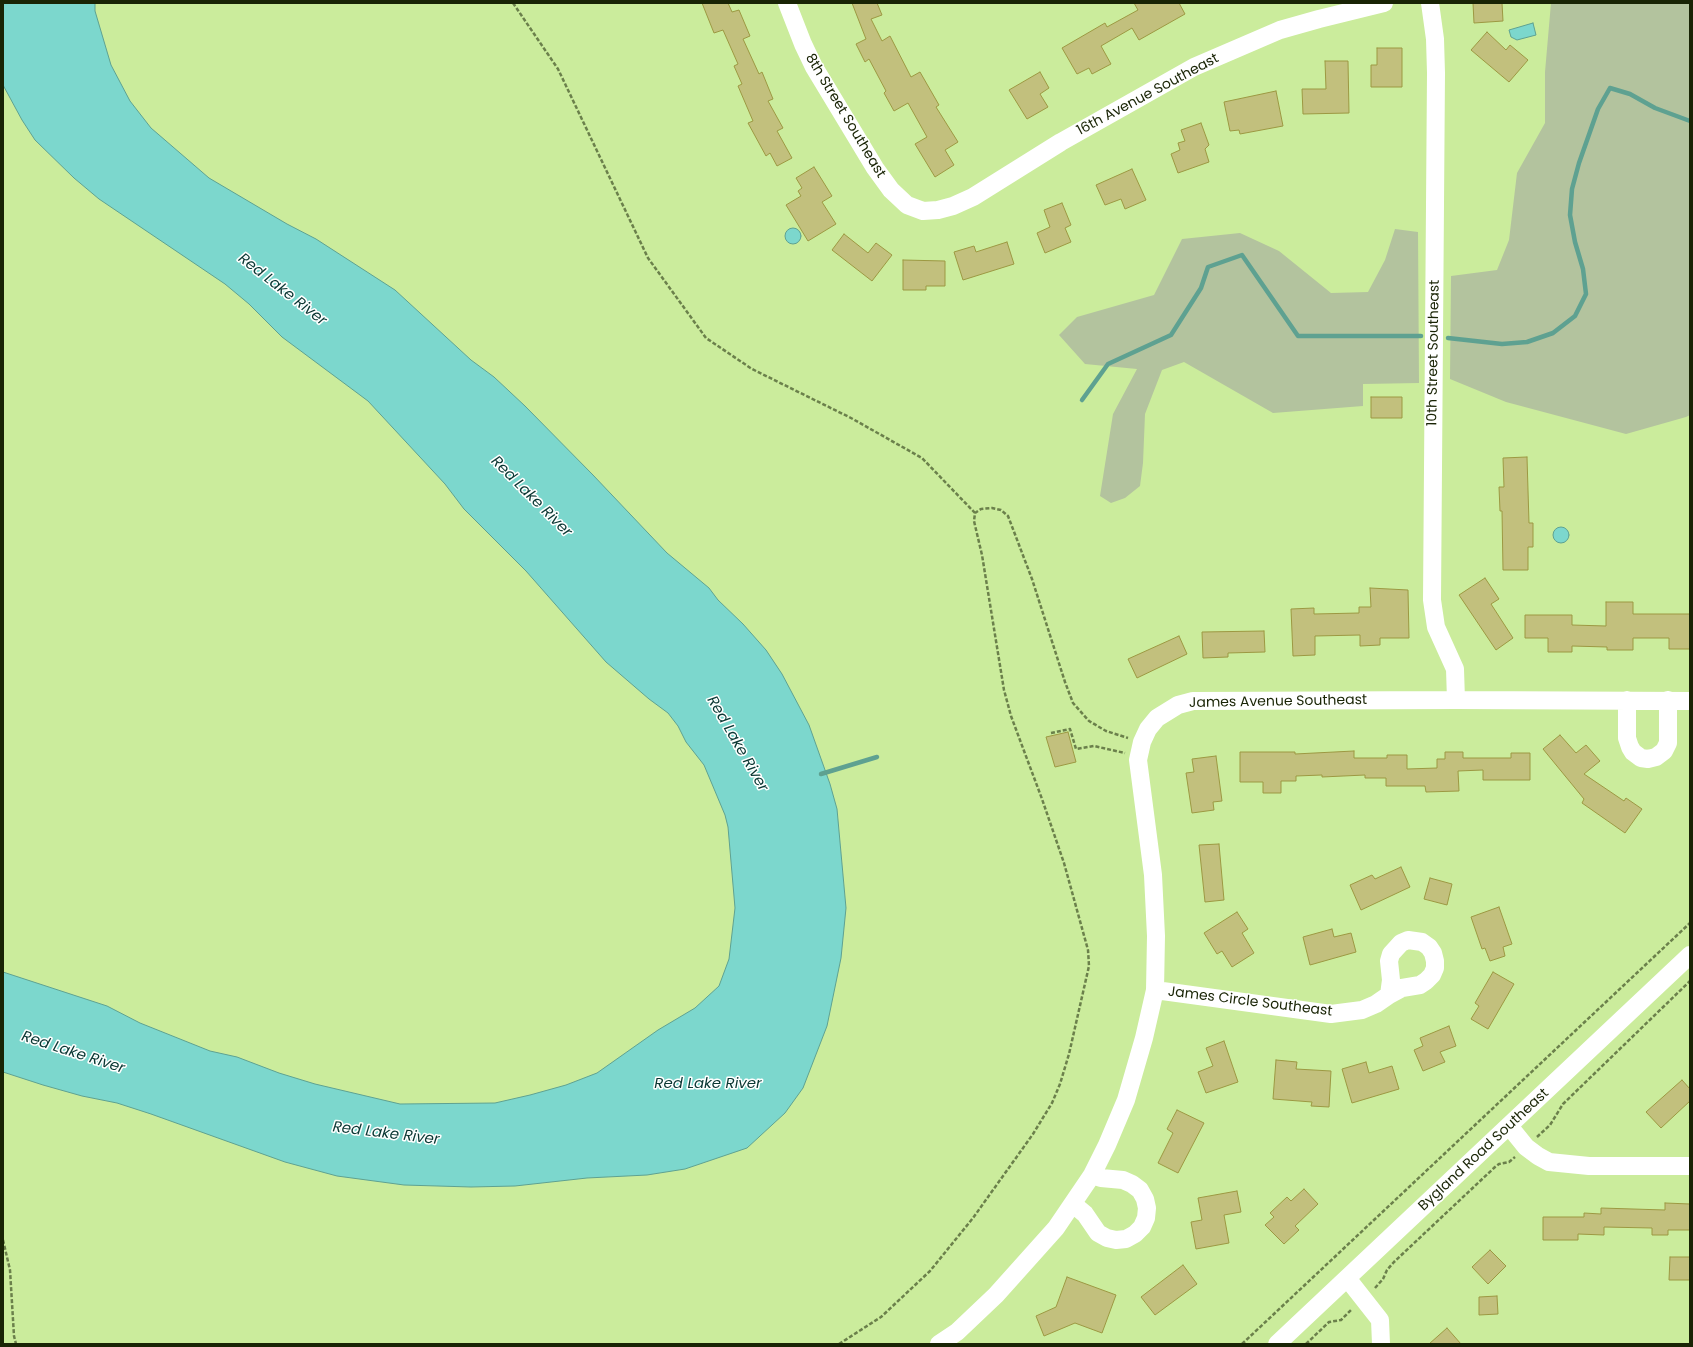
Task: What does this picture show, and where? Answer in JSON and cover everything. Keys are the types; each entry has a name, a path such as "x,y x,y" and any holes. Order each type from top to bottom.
{"street":[{"name":"8th Street Southeast","path":"787,3 814,67 875,168 891,190 907,205 923,211"},
{"name":"16th Avenue Southeast","path":"923,211 938,210 953,206 973,197 1061,142 1194,67 1280,30 1384,3"},
{"name":"10th Street Southeast","path":"1430,3 1435,39 1436,73 1432,600 1436,627 1455,669 1456,700"},
{"path":"1627,700 1627,738 1630,747 1633,752 1641,758 1648,759 1656,758 1664,751 1668,743 1668,700"},
{"name":"James Avenue Southeast","path":"1140,749 1148,729 1165,712 1178,705 1193,701 1690,701"},
{"path":"939,1344 962,1338 996,1295 1056,1228 1092,1175 1107,1145 1126,1100 1144,1038 1155,990 1156,936 1153,875 1140,783 1140,749"},
{"name":"Bygland Road Southeast","path":"1277,1344 1690,955"},
{"name":"James Circle Southeast","path":"1155,990 1331,1014 1362,1010 1376,1004 1389,995"},
{"path":"1509,1126 1526,1147 1549,1162 1563,1164 1690,1166"},
{"path":"1073,1204 1085,1214 1098,1233 1107,1238 1116,1240 1126,1239 1135,1234 1142,1227 1146,1218 1147,1208 1145,1199 1140,1190 1123,1180 1101,1178 1092,1175"},
{"path":"1347,1278 1380,1320 1380,1344"}],"path":[{"path":"513,3 558,69 648,258 706,338 752,370 851,418 922,458 975,513"},
{"path":"839,1344 881,1317 930,1271 973,1218 1033,1134 1052,1103 1060,1084 1089,966 1088,950 1064,863 1011,716 1004,690 984,563 974,522 975,513 981,509 992,508 1001,510 1008,516 1032,579 1073,703 1089,721 1121,737 1140,749"},
{"path":"1051,733 1070,729 1076,749 1094,746 1140,749"},
{"path":"1242,1344 1690,923"},
{"path":"1306,1344 1330,1322 1340,1320 1364,1298 1384,1279 1387,1270 1394,1262 1495,1167 1512,1160 1550,1125 1563,1104 1690,981"},
{"path":"3,1240 10,1270 14,1336 16,1344"}],"green space":[{"path":"1551,3 1690,3 1690,415 1626,434 1506,402 1450,379 1451,276 1497,270 1509,240 1517,173 1545,123 1545,72"},
{"path":"1395,229 1418,232 1419,383 1363,384 1363,406 1273,413 1184,362 1162,370 1145,414 1143,463 1140,486 1125,498 1111,503 1100,496 1113,414 1137,369 1085,364 1059,335 1077,317 1154,295 1182,239 1240,233 1279,251 1331,293 1368,292 1385,260"}],"water":[{"name":"Red Lake River","path":"3,3 95,3 95,11 111,65 130,101 151,128 209,178 287,224 316,239 395,290 471,360 494,377 525,406 667,553 709,588 718,600 743,624 766,650 782,674 809,725 830,784 837,809 846,908 841,958 827,1026 803,1088 785,1113 747,1148 685,1169 647,1175 587,1178 515,1186 471,1187 404,1185 337,1176 285,1162 117,1103 82,1096 3,1072 3,972 107,1006 140,1023 210,1051 237,1057 279,1073 315,1084 400,1104 495,1103 566,1085 597,1073 658,1030 695,1008 719,986 729,959 735,908 728,827 725,815 704,765 686,742 678,726 668,713 649,699 606,662 526,571 464,509 445,484 368,401 282,337 249,304 225,284 99,199 74,178 35,140 3,85"},
{"path":"1533,23 1536,35 1517,40 1511,37 1509,30"},
{"path":"793,228 799,230 801,236 799,242 793,244 787,242 785,236 787,230"},
{"path":"1561,527 1567,529 1569,535 1567,541 1561,543 1555,541 1553,535 1555,529"}],"building":[{"path":"702,3 728,3 732,12 739,10 750,36 743,39 759,74 762,72 773,99 768,101 783,128 777,131 792,158 777,166 770,153 766,156 748,123 753,121 738,86 742,84 734,66 738,64 723,30 714,33"},
{"path":"852,3 877,3 882,15 871,19 882,41 890,36 911,77 920,72 939,105 936,107 958,142 945,150 954,165 935,177 915,144 927,137 908,103 894,111 884,93 886,91 869,59 865,62 856,44 866,39"},
{"path":"1134,3 1179,3 1185,14 1139,40 1132,28 1101,46 1111,64 1092,74 1089,68 1077,74 1062,48 1105,23 1107,27 1138,10"},
{"path":"1473,3 1502,3 1503,21 1474,23"},
{"path":"1487,32 1506,50 1510,45 1528,60 1509,82 1471,50"},
{"path":"1377,48 1402,48 1402,87 1371,87 1371,65 1377,65"},
{"path":"1325,61 1348,61 1349,113 1303,114 1302,89 1326,89"},
{"path":"1040,72 1049,88 1040,94 1048,107 1027,119 1009,90"},
{"path":"1276,91 1283,126 1240,134 1239,130 1230,131 1224,102"},
{"path":"1201,123 1209,145 1205,149 1209,162 1178,173 1171,154 1180,150 1178,143 1185,141 1181,130"},
{"path":"814,167 832,196 822,202 836,224 808,241 786,205 801,196 798,191 802,188 796,178"},
{"path":"1132,169 1146,200 1125,209 1121,199 1105,205 1096,185"},
{"path":"1062,203 1071,225 1065,228 1071,242 1045,253 1037,233 1050,227 1044,210"},
{"path":"844,234 868,253 876,243 892,255 872,281 832,250"},
{"path":"1007,242 1014,264 963,280 954,252 974,246 976,252"},
{"path":"903,260 945,261 945,286 926,286 926,290 903,290"},
{"path":"1371,397 1402,397 1402,418 1371,418"},
{"path":"1527,457 1529,523 1533,523 1533,547 1528,547 1528,570 1503,570 1502,511 1500,511 1499,487 1504,487 1503,458"},
{"path":"1485,578 1499,599 1491,604 1513,638 1496,650 1459,595"},
{"path":"1370,588 1408,590 1409,638 1380,638 1380,645 1360,646 1360,635 1315,636 1315,655 1293,656 1291,609 1314,608 1314,614 1359,613 1359,607 1371,607"},
{"path":"1606,602 1633,602 1633,614 1690,614 1690,649 1669,649 1669,638 1633,638 1633,650 1607,650 1607,647 1572,646 1572,652 1548,652 1548,638 1525,638 1525,615 1572,615 1572,625 1606,626"},
{"path":"1264,631 1265,652 1228,653 1228,657 1203,658 1202,632"},
{"path":"1179,636 1187,654 1137,678 1128,659"},
{"path":"1068,732 1076,762 1055,767 1046,737"},
{"path":"1560,735 1576,753 1586,745 1600,761 1584,774 1624,801 1626,798 1642,809 1625,833 1582,803 1584,799 1543,749"},
{"path":"1354,751 1354,758 1387,758 1387,755 1407,755 1407,769 1437,768 1437,759 1445,759 1445,752 1463,752 1463,758 1511,758 1511,753 1530,753 1530,780 1483,780 1483,770 1458,771 1459,791 1426,792 1425,786 1386,786 1386,778 1365,778 1365,775 1322,777 1322,775 1296,776 1296,781 1281,781 1281,793 1263,793 1263,782 1240,782 1240,752 1295,752 1295,754"},
{"path":"1216,756 1222,801 1213,802 1214,810 1192,813 1186,773 1194,772 1192,759"},
{"path":"1219,844 1224,900 1205,902 1199,845"},
{"path":"1401,867 1410,887 1361,910 1350,885 1372,875 1375,879"},
{"path":"1430,878 1452,884 1447,905 1424,899"},
{"path":"1499,907 1512,944 1503,947 1505,956 1490,961 1485,948 1482,949 1471,917"},
{"path":"1237,912 1248,929 1242,933 1254,953 1232,967 1222,951 1217,954 1204,933"},
{"path":"1332,929 1334,937 1351,933 1356,952 1310,965 1303,937"},
{"path":"1493,972 1514,984 1488,1029 1471,1019 1479,1006 1475,1003"},
{"path":"1449,1026 1456,1046 1440,1052 1445,1062 1423,1071 1414,1050 1423,1046 1420,1038"},
{"path":"1224,1041 1238,1082 1206,1093 1198,1072 1213,1066 1206,1048"},
{"path":"1276,1060 1297,1062 1296,1069 1331,1071 1329,1107 1311,1106 1312,1102 1273,1099"},
{"path":"1366,1062 1369,1073 1392,1066 1399,1089 1352,1103 1342,1069"},
{"path":"1682,1080 1690,1089 1690,1101 1661,1128 1646,1112"},
{"path":"1177,1110 1204,1123 1178,1173 1158,1163 1173,1133 1167,1129"},
{"path":"1304,1189 1318,1204 1295,1226 1299,1230 1284,1244 1265,1225 1274,1217 1270,1213 1287,1197 1291,1201"},
{"path":"1237,1191 1241,1212 1224,1215 1229,1243 1196,1249 1191,1222 1202,1220 1198,1198"},
{"path":"1665,1203 1690,1204 1690,1230 1668,1230 1668,1235 1652,1235 1652,1228 1604,1227 1604,1235 1578,1234 1578,1240 1543,1240 1543,1217 1584,1217 1584,1213 1601,1214 1601,1208 1665,1210"},
{"path":"1490,1250 1506,1266 1488,1284 1472,1267"},
{"path":"1670,1257 1690,1257 1690,1280 1669,1280"},
{"path":"1183,1265 1197,1284 1155,1315 1141,1297"},
{"path":"1067,1277 1116,1295 1102,1333 1075,1323 1044,1336 1036,1316 1056,1307"},
{"path":"1497,1296 1498,1314 1479,1315 1479,1297"},
{"path":"1447,1328 1461,1344 1429,1344"}],"waterway":[{"path":"1448,338 1502,344 1527,342 1553,333 1575,316 1586,294 1583,269 1575,242 1570,215 1572,189 1579,163 1598,109 1610,88 1630,94 1655,108 1690,121"},
{"path":"1082,400 1108,364 1171,335 1201,288 1208,267 1242,255 1298,336 1421,336"},
{"path":"821,774 877,757"}]}
